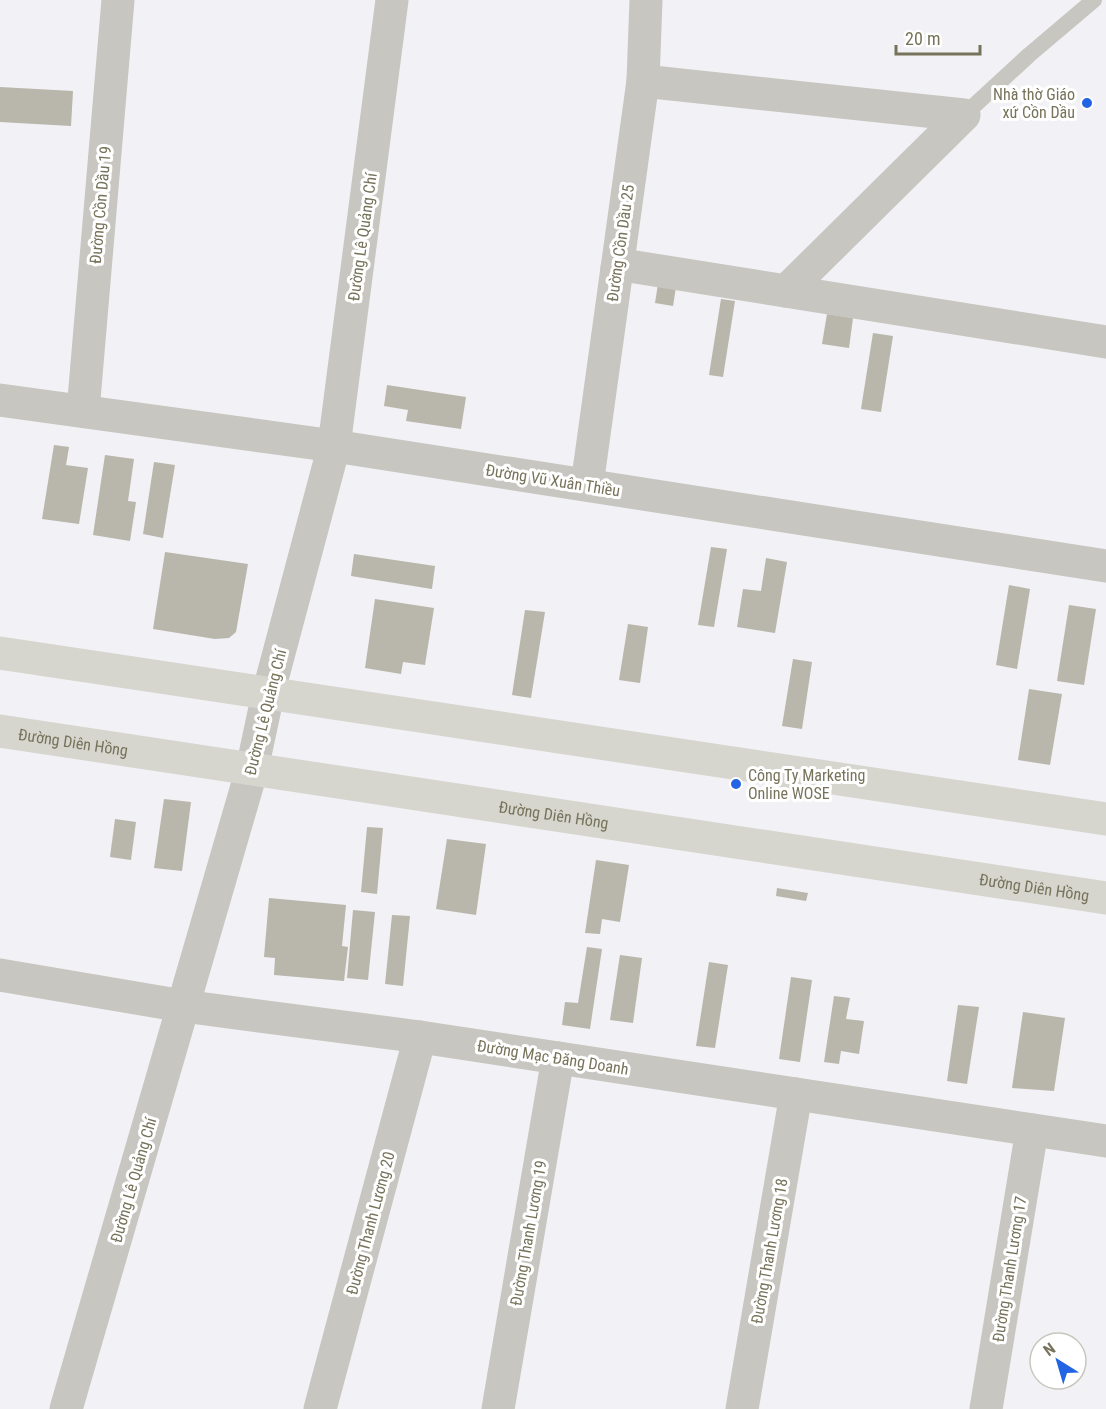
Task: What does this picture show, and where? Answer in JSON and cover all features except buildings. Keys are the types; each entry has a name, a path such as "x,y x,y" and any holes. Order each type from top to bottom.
{"street":[{"name":"Đường Cồn Dầu 19","path":"83,411 118,0"},
{"name":"Đường Lê Quảng Chí","path":"66,1409 252,769 268,694 334,446 392,0"},
{"name":"Đường Cồn Dầu 25","path":"588,485 643,81 646,0"},
{"path":"643,81 964,116"},
{"path":"786,291 964,116"},
{"path":"617,268 629,266 1106,342"},
{"name":"Đường Vũ Xuân Thiều","path":"0,400 334,446 1106,566"},
{"path":"0,653 1106,819"},
{"name":"Đường Diên Hồng","path":"0,731 1106,898"},
{"name":"Đường Mạc Đăng Doanh","path":"0,975 183,1006 420,1037 1106,1141"},
{"name":"Đường Thanh Lương 20","path":"320,1409 420,1037"},
{"name":"Đường Thanh Lương 19","path":"498,1409 558,1058"},
{"name":"Đường Thanh Lương 18","path":"742,1409 796,1094"},
{"name":"Đường Thanh Lương 17","path":"986,1409 1032,1130"}],"lane":[{"path":"964,116 1002,78 1094,0"}],"place":[{"name":"Nhà thờ Giáo xứ Cồn Dầu","path":"1087,103"},
{"name":"Công Ty Marketing Online WOSE","path":"736,784"}]}
